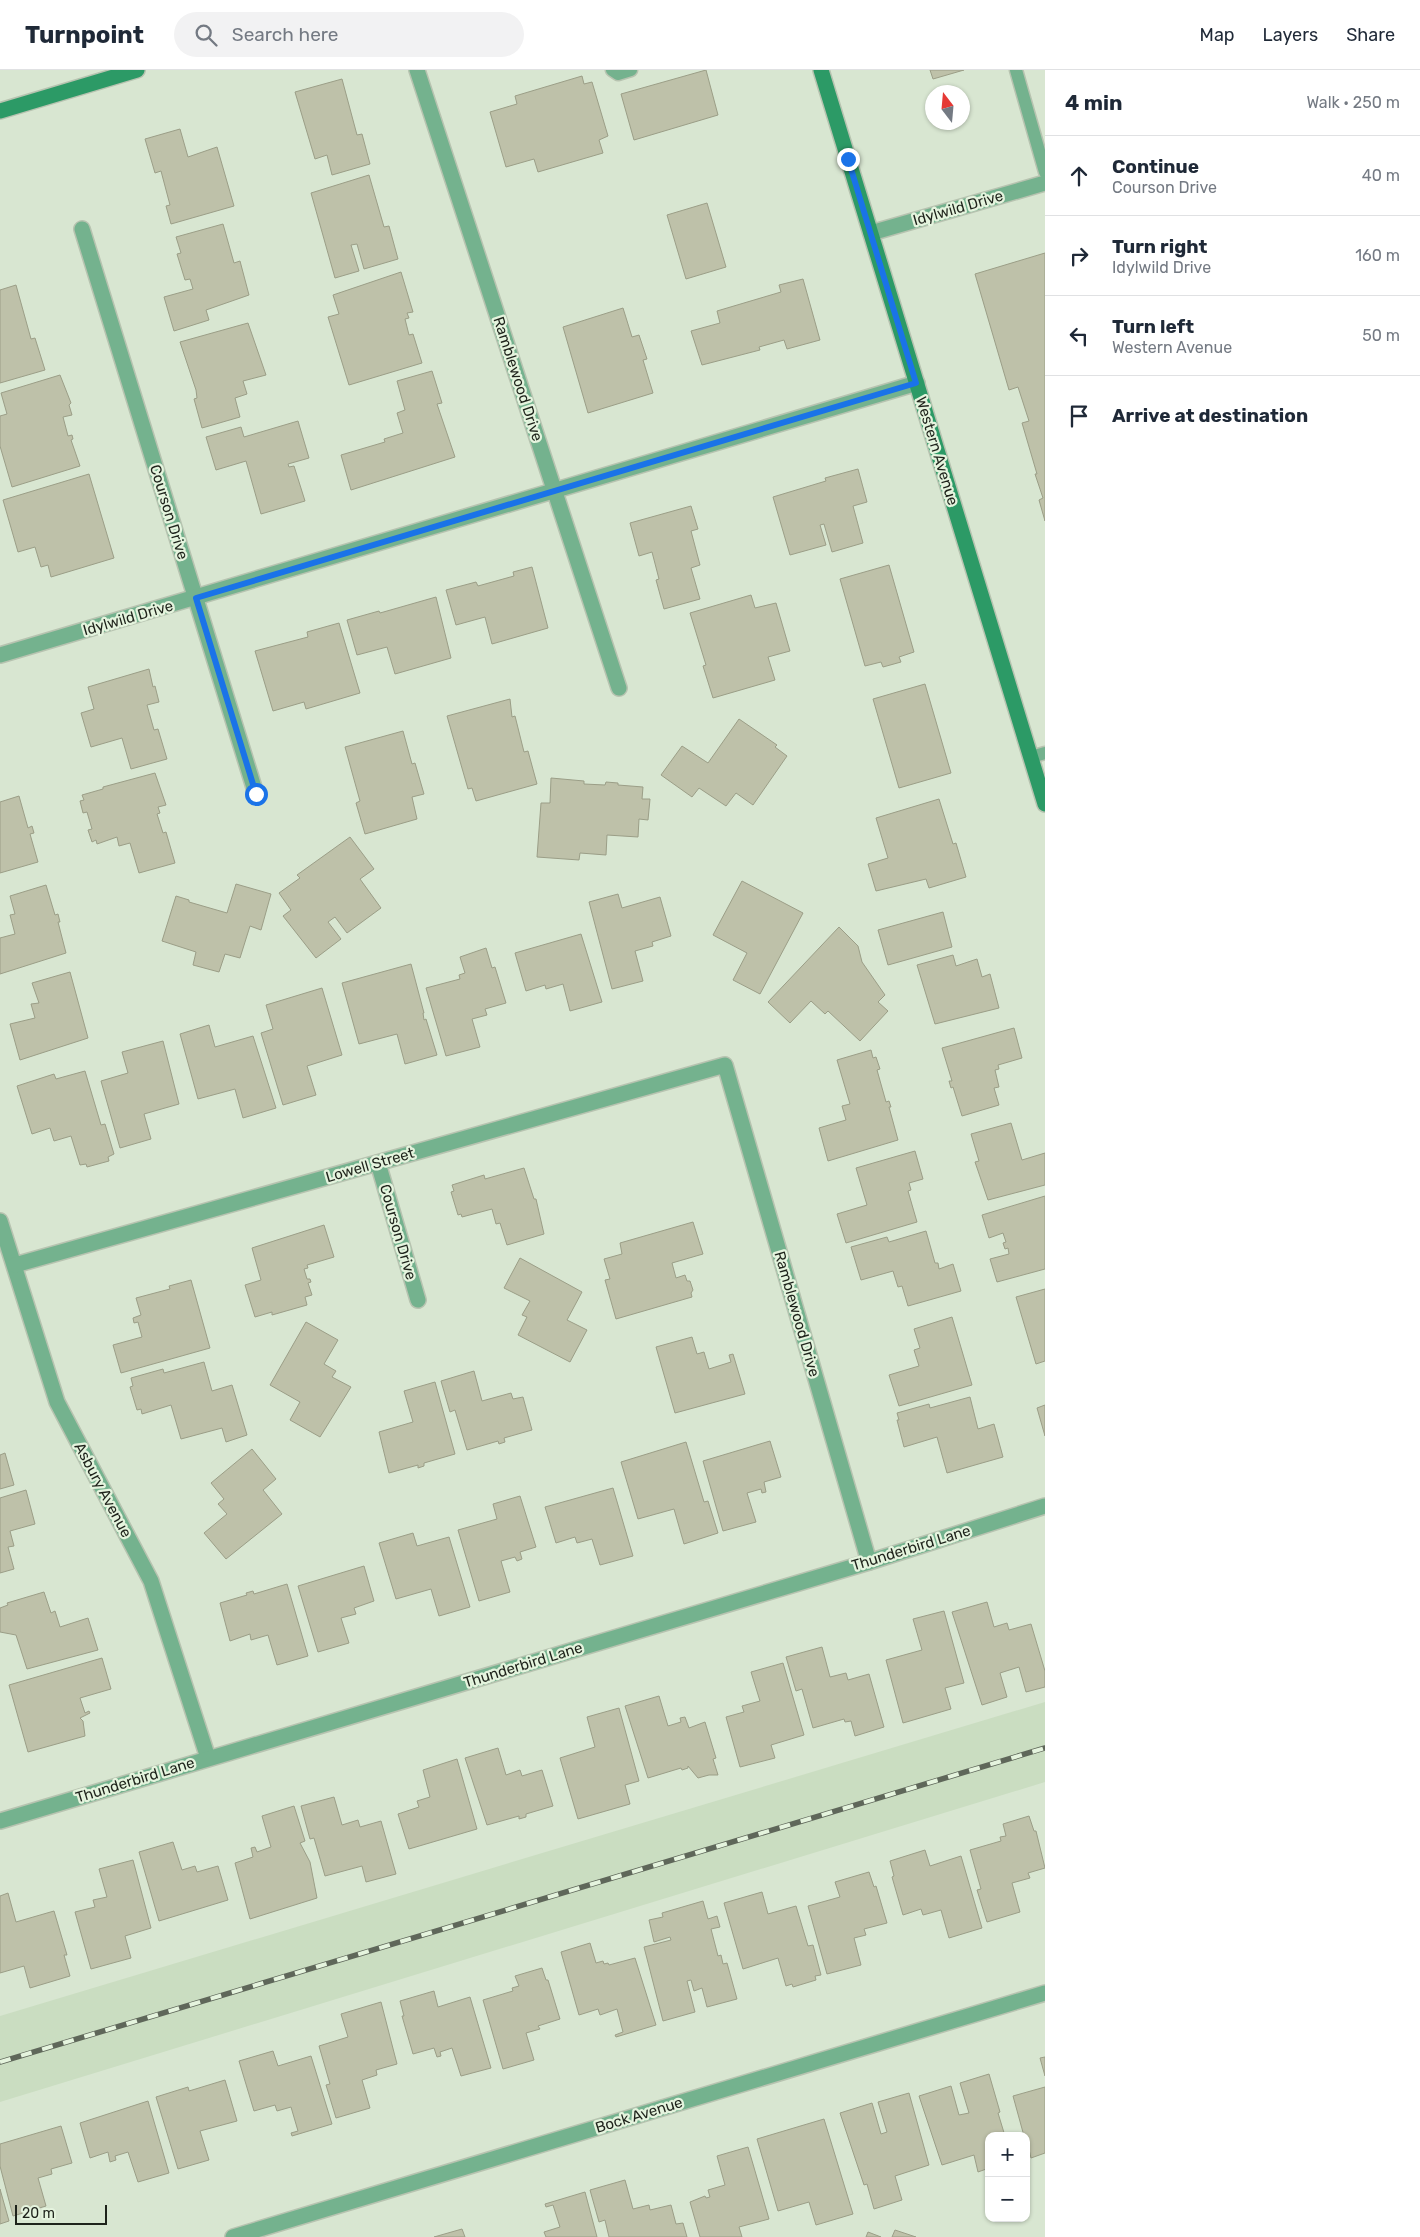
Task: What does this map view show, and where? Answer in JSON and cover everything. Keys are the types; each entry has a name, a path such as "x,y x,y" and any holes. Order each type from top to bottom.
{"street":[{"path":"0,111 137,70"},
{"name":"Ramblewood Drive","path":"417,70 619,688"},
{"name":"Western Avenue","path":"821,70 916,383 1038,755 1045,804"},
{"name":"Idylwild Drive","path":"871,233 1045,183"},
{"name":"Courson Drive","path":"82,229 256,794"},
{"name":"Idylwild Drive","path":"0,655 916,383"},
{"name":"Ramblewood Drive","path":"725,1065 869,1562"},
{"name":"Lowell Street","path":"14,1265 725,1065"},
{"name":"Courson Drive","path":"378,1163 418,1300"},
{"name":"Asbury Avenue","path":"0,1221 57,1402 151,1581 208,1758"},
{"name":"Thunderbird Lane","path":"0,1821 869,1562 1045,1506"},
{"name":"Bock Avenue","path":"233,2237 1045,1993"}],"lane":[{"path":"612,70 618,74 631,70"},
{"path":"1016,70 1039,128 1045,172"}],"shaded area":[{"path":"1045,1702 1045,1782 0,2102 0,2016"}],"building":[{"path":"706,70 718,115 634,140 621,94"},
{"path":"930,70 964,70 933,79"},
{"path":"582,76 584,84 592,82 608,136 599,140 603,153 538,172 534,159 506,167 490,112 517,104 515,96"},
{"path":"342,79 357,135 362,134 370,164 332,175 327,155 315,159 295,92"},
{"path":"180,129 188,157 217,147 234,206 171,224 166,206 170,205 161,171 155,173 145,139"},
{"path":"369,175 384,227 389,226 398,259 364,269 357,244 351,245 359,271 335,278 311,193"},
{"path":"707,203 726,267 686,279 667,215"},
{"path":"223,224 234,263 240,261 249,295 206,310 209,320 174,331 164,297 193,289 190,279 185,280 177,254 181,253 176,237"},
{"path":"1045,253 1045,521 1039,500 1043,498 1022,423 1029,421 1018,387 1009,390 975,274"},
{"path":"401,272 413,312 407,313 409,318 405,319 409,335 413,334 422,363 349,385 328,317 339,314 333,295"},
{"path":"803,279 820,340 787,349 784,340 759,347 760,350 702,365 691,331 720,323 717,311 781,292 779,285"},
{"path":"16,285 31,339 35,338 45,370 0,383 0,290"},
{"path":"623,308 632,337 639,335 647,359 643,360 653,393 588,413 563,327"},
{"path":"248,323 266,375 243,381 247,394 235,398 240,417 202,428 194,399 197,398 196,390 180,342"},
{"path":"432,371 442,403 437,404 455,457 351,490 341,455 385,442 384,439 403,433 397,413 405,410 397,381"},
{"path":"60,375 71,403 69,405 72,415 63,417 68,436 72,435 73,439 71,440 80,466 12,487 0,446 0,416 7,414 1,393"},
{"path":"298,421 309,458 288,464 289,467 294,466 305,501 261,514 246,461 216,470 206,437 241,427 244,437"},
{"path":"858,469 867,502 853,506 863,543 832,552 824,524 820,525 826,545 790,555 773,497 826,481 825,478"},
{"path":"89,474 114,558 51,577 48,565 41,567 35,547 18,552 3,500"},
{"path":"691,506 698,529 691,531 700,565 691,568 700,599 664,609 656,580 659,579 652,552 639,556 630,523"},
{"path":"889,565 914,652 899,657 901,662 883,667 881,662 865,666 840,579"},
{"path":"532,567 548,628 492,644 485,617 456,625 446,590 476,582 478,586 514,576 513,572"},
{"path":"751,595 755,608 776,603 790,651 768,657 775,680 713,698 703,666 706,665 690,613"},
{"path":"436,597 451,658 395,674 387,647 357,655 347,620"},
{"path":"339,623 360,693 306,709 304,702 273,711 255,651 308,637 307,632"},
{"path":"149,669 159,702 147,705 154,730 158,729 167,759 131,769 122,738 91,747 81,713 94,709 88,687"},
{"path":"925,684 951,773 899,788 873,699"},
{"path":"510,699 512,717 515,716 524,752 528,751 537,784 476,801 472,788 468,789 447,716"},
{"path":"739,719 777,745 775,747 787,756 753,805 736,793 726,806 699,788 692,797 661,775 682,746 708,763"},
{"path":"403,731 412,764 415,763 424,794 412,797 417,819 365,834 356,803 360,801 345,747"},
{"path":"155,773 166,805 158,807 160,813 157,814 163,833 166,832 175,863 139,873 130,843 119,846 117,837 97,844 96,840 92,842 88,830 92,829 87,812 83,813 80,801 84,800 82,795 103,789 103,787"},
{"path":"551,778 584,781 584,784 605,785 606,782 643,787 642,799 650,799 648,820 639,819 638,837 607,835 606,855 580,853 579,860 537,857 541,803 550,803"},
{"path":"19,796 28,828 32,826 34,833 30,834 38,862 0,873 0,802"},
{"path":"939,799 953,844 956,843 966,877 929,888 926,879 876,891 868,864 888,858 876,818"},
{"path":"350,837 374,869 360,879 381,908 347,933 335,917 328,922 341,939 316,958 283,916 291,910 279,893 300,878 297,875"},
{"path":"742,881 803,913 760,994 733,980 747,953 713,935"},
{"path":"236,884 271,894 261,930 250,926 240,958 225,954 219,972 193,965 196,952 162,941 176,896 189,900 189,902 227,913"},
{"path":"46,885 55,915 58,914 60,922 58,922 66,953 0,974 0,938 15,934 10,915 15,914 10,896"},
{"path":"618,894 622,908 660,897 671,936 652,942 653,946 635,951 643,981 612,989 589,902"},
{"path":"943,912 952,947 888,965 878,930"},
{"path":"839,927 858,946 862,962 885,995 878,1002 888,1011 860,1041 828,1011 825,1014 811,1001 790,1023 768,1002"},
{"path":"581,934 602,1002 570,1011 563,984 546,989 545,985 526,991 515,953"},
{"path":"486,948 492,968 495,967 506,1003 485,1009 487,1015 472,1019 480,1047 446,1056 426,988 460,979 459,975 465,973 460,957"},
{"path":"953,955 956,966 977,959 982,977 990,974 999,1008 935,1024 917,965"},
{"path":"411,964 424,1013 424,1020 426,1019 437,1055 405,1064 397,1034 359,1044 342,983"},
{"path":"70,972 88,1038 20,1060 10,1024 35,1018 31,1004 39,1003 32,983"},
{"path":"322,988 342,1055 307,1066 316,1095 283,1105 261,1033 273,1029 266,1005"},
{"path":"209,1025 215,1047 253,1036 276,1108 243,1118 235,1089 198,1099 180,1034"},
{"path":"1014,1028 1022,1058 998,1065 999,1069 995,1070 999,1087 994,1088 999,1105 962,1116 953,1087 951,1088 949,1081 952,1081 942,1048"},
{"path":"163,1041 179,1104 144,1114 151,1139 120,1148 101,1081 128,1073 122,1052"},
{"path":"871,1050 873,1058 876,1057 880,1069 877,1070 886,1102 889,1101 891,1107 889,1107 898,1140 828,1161 819,1128 846,1120 842,1106 850,1104 837,1060"},
{"path":"85,1071 101,1125 105,1124 114,1154 108,1157 109,1161 87,1167 86,1164 80,1165 71,1136 54,1141 50,1128 32,1134 17,1086 54,1074 56,1079"},
{"path":"1011,1123 1022,1160 1045,1153 1045,1185 988,1200 975,1162 979,1161 971,1134"},
{"path":"915,1151 923,1179 909,1183 911,1190 908,1191 917,1222 846,1243 837,1214 867,1205 856,1168"},
{"path":"524,1168 534,1199 536,1199 544,1234 507,1245 500,1223 496,1224 492,1209 462,1217 461,1214 458,1215 451,1192 454,1191 452,1185 484,1175 485,1179"},
{"path":"1045,1196 1045,1269 997,1282 990,1259 1009,1254 1008,1248 1005,1249 1003,1243 1006,1242 1003,1233 989,1238 982,1215"},
{"path":"693,1222 703,1254 672,1263 676,1278 685,1275 687,1281 690,1281 693,1290 691,1293 692,1297 616,1319 605,1280 610,1279 604,1259 622,1254 620,1243"},
{"path":"324,1225 334,1257 307,1265 308,1268 304,1269 307,1279 310,1279 311,1282 308,1283 312,1295 305,1297 307,1305 272,1315 272,1312 255,1317 245,1285 261,1280 252,1248"},
{"path":"926,1231 935,1263 938,1263 939,1269 953,1264 961,1291 908,1306 902,1286 898,1287 893,1271 861,1280 851,1247 887,1237 889,1242"},
{"path":"520,1258 582,1292 567,1320 587,1330 570,1362 518,1335 527,1317 522,1315 530,1301 504,1288"},
{"path":"191,1280 210,1348 121,1373 113,1345 142,1337 138,1322 134,1323 133,1318 141,1315 136,1298 170,1289 169,1286"},
{"path":"1045,1289 1045,1361 1036,1364 1016,1297"},
{"path":"952,1317 972,1385 899,1406 889,1375 919,1366 914,1350 920,1348 914,1329"},
{"path":"306,1322 338,1340 324,1364 336,1371 332,1377 351,1387 320,1437 290,1420 300,1402 270,1385"},
{"path":"692,1337 697,1354 704,1352 709,1369 731,1362 729,1355 733,1354 745,1394 675,1413 656,1347"},
{"path":"204,1362 212,1391 232,1385 247,1435 226,1442 222,1428 181,1439 171,1405 142,1414 141,1409 137,1410 130,1387 133,1386 131,1378 163,1369 164,1373"},
{"path":"474,1371 482,1401 511,1393 513,1399 523,1397 532,1430 504,1438 505,1442 499,1444 498,1441 467,1450 455,1410 450,1412 441,1381"},
{"path":"435,1382 455,1454 424,1463 424,1466 418,1468 418,1465 389,1473 379,1432 413,1422 404,1391"},
{"path":"970,1397 978,1429 994,1424 1003,1457 947,1473 937,1437 904,1447 897,1413 929,1404 930,1408"},
{"path":"1045,1405 1045,1436 1037,1408"},
{"path":"770,1441 781,1477 764,1482 766,1492 762,1493 761,1489 747,1493 756,1522 723,1531 703,1461"},
{"path":"686,1442 704,1502 708,1501 718,1533 684,1544 674,1509 638,1519 621,1462"},
{"path":"252,1449 276,1479 263,1490 282,1514 226,1559 204,1533 227,1514 218,1504 224,1499 211,1483"},
{"path":"5,1453 14,1485 0,1489 0,1455"},
{"path":"613,1488 633,1556 600,1565 592,1539 577,1543 575,1537 556,1543 545,1507"},
{"path":"26,1490 35,1524 10,1531 14,1546 8,1547 14,1569 0,1573 0,1498"},
{"path":"520,1496 536,1547 520,1552 522,1559 517,1561 515,1557 501,1561 510,1592 479,1601 458,1530 497,1519 493,1504"},
{"path":"413,1533 417,1546 449,1537 470,1607 439,1616 431,1589 396,1599 379,1543"},
{"path":"364,1566 374,1601 354,1608 356,1614 341,1618 349,1643 318,1652 298,1586"},
{"path":"287,1584 308,1656 277,1665 268,1635 251,1640 250,1634 230,1641 220,1603 247,1595 246,1593 253,1591 254,1594"},
{"path":"44,1592 51,1613 55,1611 60,1627 88,1618 98,1650 27,1669 16,1635 0,1632 0,1608 8,1605 7,1603"},
{"path":"987,1602 994,1627 1007,1623 1009,1630 1031,1624 1045,1671 1045,1687 1026,1692 1019,1667 1000,1673 1007,1697 982,1705 952,1612"},
{"path":"944,1611 964,1683 945,1688 951,1709 903,1723 886,1660 922,1650 913,1619"},
{"path":"822,1647 830,1677 846,1673 848,1680 869,1674 884,1727 855,1736 851,1721 845,1722 844,1719 813,1728 802,1689 796,1691 786,1657"},
{"path":"102,1658 111,1689 80,1698 85,1713 89,1711 90,1713 80,1718 83,1721 85,1736 28,1752 9,1685"},
{"path":"783,1663 804,1735 771,1745 775,1758 740,1767 726,1717 744,1712 742,1706 760,1701 751,1672"},
{"path":"659,1696 668,1726 681,1722 680,1718 685,1717 689,1728 705,1722 716,1758 713,1759 718,1775 698,1778 688,1766 688,1768 682,1770 681,1768 648,1778 625,1706"},
{"path":"619,1708 639,1781 625,1785 630,1804 578,1819 560,1758 595,1747 587,1717"},
{"path":"498,1748 506,1775 520,1770 522,1776 542,1770 553,1806 526,1814 526,1817 519,1819 519,1816 487,1825 465,1758"},
{"path":"457,1759 477,1829 409,1849 398,1814 419,1807 417,1801 430,1797 423,1770"},
{"path":"334,1797 342,1825 358,1820 360,1827 381,1821 396,1874 366,1882 362,1866 325,1876 314,1838 310,1839 301,1806"},
{"path":"294,1806 305,1841 300,1843 310,1862 317,1898 250,1919 235,1863 253,1857 251,1848 255,1847 257,1852 271,1847 262,1816"},
{"path":"1029,1816 1034,1831 1036,1831 1045,1868 1028,1873 1030,1878 1012,1883 1020,1912 987,1922 977,1890 981,1889 970,1850 1001,1841 1000,1837 1006,1836 1003,1824"},
{"path":"173,1842 182,1870 195,1866 197,1872 218,1866 228,1900 159,1921 139,1852"},
{"path":"925,1850 930,1866 961,1856 982,1928 949,1938 941,1910 923,1915 921,1909 903,1915 892,1877 894,1876 890,1861"},
{"path":"133,1860 151,1928 125,1936 131,1958 91,1969 75,1912 95,1907 93,1900 107,1897 99,1869"},
{"path":"869,1872 874,1887 876,1886 887,1923 864,1929 866,1935 854,1938 861,1965 827,1974 808,1906 840,1897 835,1882"},
{"path":"762,1892 768,1914 796,1906 808,1946 813,1945 821,1975 815,1976 816,1980 793,1987 792,1984 786,1986 778,1958 743,1969 724,1903"},
{"path":"8,1893 16,1922 54,1911 67,1955 64,1955 70,1976 30,1988 24,1966 0,1973 0,1896"},
{"path":"703,1901 708,1919 717,1916 720,1927 711,1929 718,1956 721,1955 723,1964 727,1963 737,1999 707,2007 702,1988 694,1991 691,1980 687,1981 695,2012 663,2021 644,1947 671,1940 670,1937 654,1942 649,1920 663,1917 662,1913"},
{"path":"590,1943 596,1963 603,1961 604,1964 608,1963 609,1965 635,1958 656,2025 616,2037 615,2035 623,2032 617,2009 600,2015 598,2009 579,2015 561,1952"},
{"path":"542,1968 546,1980 548,1980 560,2019 538,2026 540,2029 526,2033 534,2060 503,2069 483,2000 513,1991 512,1988 519,1986 515,1976"},
{"path":"434,1991 438,2007 470,1997 491,2068 461,2076 452,2048 440,2052 441,2056 437,2057 434,2048 413,2054 402,2016 404,2016 400,2001"},
{"path":"381,2002 397,2064 376,2070 377,2075 362,2080 370,2108 336,2118 326,2085 330,2084 319,2046 348,2037 341,2014"},
{"path":"273,2051 278,2066 311,2056 332,2124 292,2136 291,2133 298,2131 291,2107 277,2111 275,2105 254,2111 239,2061"},
{"path":"1045,2057 1045,2076 1040,2058"},
{"path":"989,2074 1000,2112 998,2113 1004,2132 985,2132 985,2169 978,2172 974,2155 942,2165 919,2096 951,2086 959,2115 969,2113 960,2083"},
{"path":"225,2080 237,2121 200,2131 209,2160 178,2169 156,2097 188,2087 189,2091"},
{"path":"1045,2087 1045,2153 1031,2158 1030,2132 1023,2132 1013,2096"},
{"path":"909,2093 929,2165 895,2176 902,2200 874,2209 867,2184 864,2185 840,2113 872,2103 881,2134 887,2132 878,2102"},
{"path":"148,2101 169,2173 138,2182 128,2152 115,2156 116,2160 110,2162 108,2152 90,2158 80,2123"},
{"path":"824,2119 853,2214 816,2225 809,2202 778,2211 757,2139"},
{"path":"61,2126 72,2163 51,2169 52,2174 38,2178 46,2206 13,2216 0,2166 0,2144"},
{"path":"748,2147 769,2219 739,2227 742,2237 700,2237 690,2202 705,2196 706,2198 710,2197 708,2190 725,2185 717,2156"},
{"path":"625,2180 633,2209 649,2205 650,2210 671,2205 676,2224 683,2223 687,2237 609,2237 605,2220 599,2222 590,2190"},
{"path":"0,2189 9,2221 0,2224"},
{"path":"585,2192 597,2237 546,2237 544,2232 560,2227 553,2205 546,2207 545,2204"},
{"path":"462,2229 465,2237 434,2237"},
{"path":"895,2230 916,2237 892,2237"},
{"path":"868,2232 881,2237 866,2237"}],"railway":[{"path":"0,2062 1045,1748"}],"route":[{"path":"256,794 196,598 916,383 848,159"}]}
